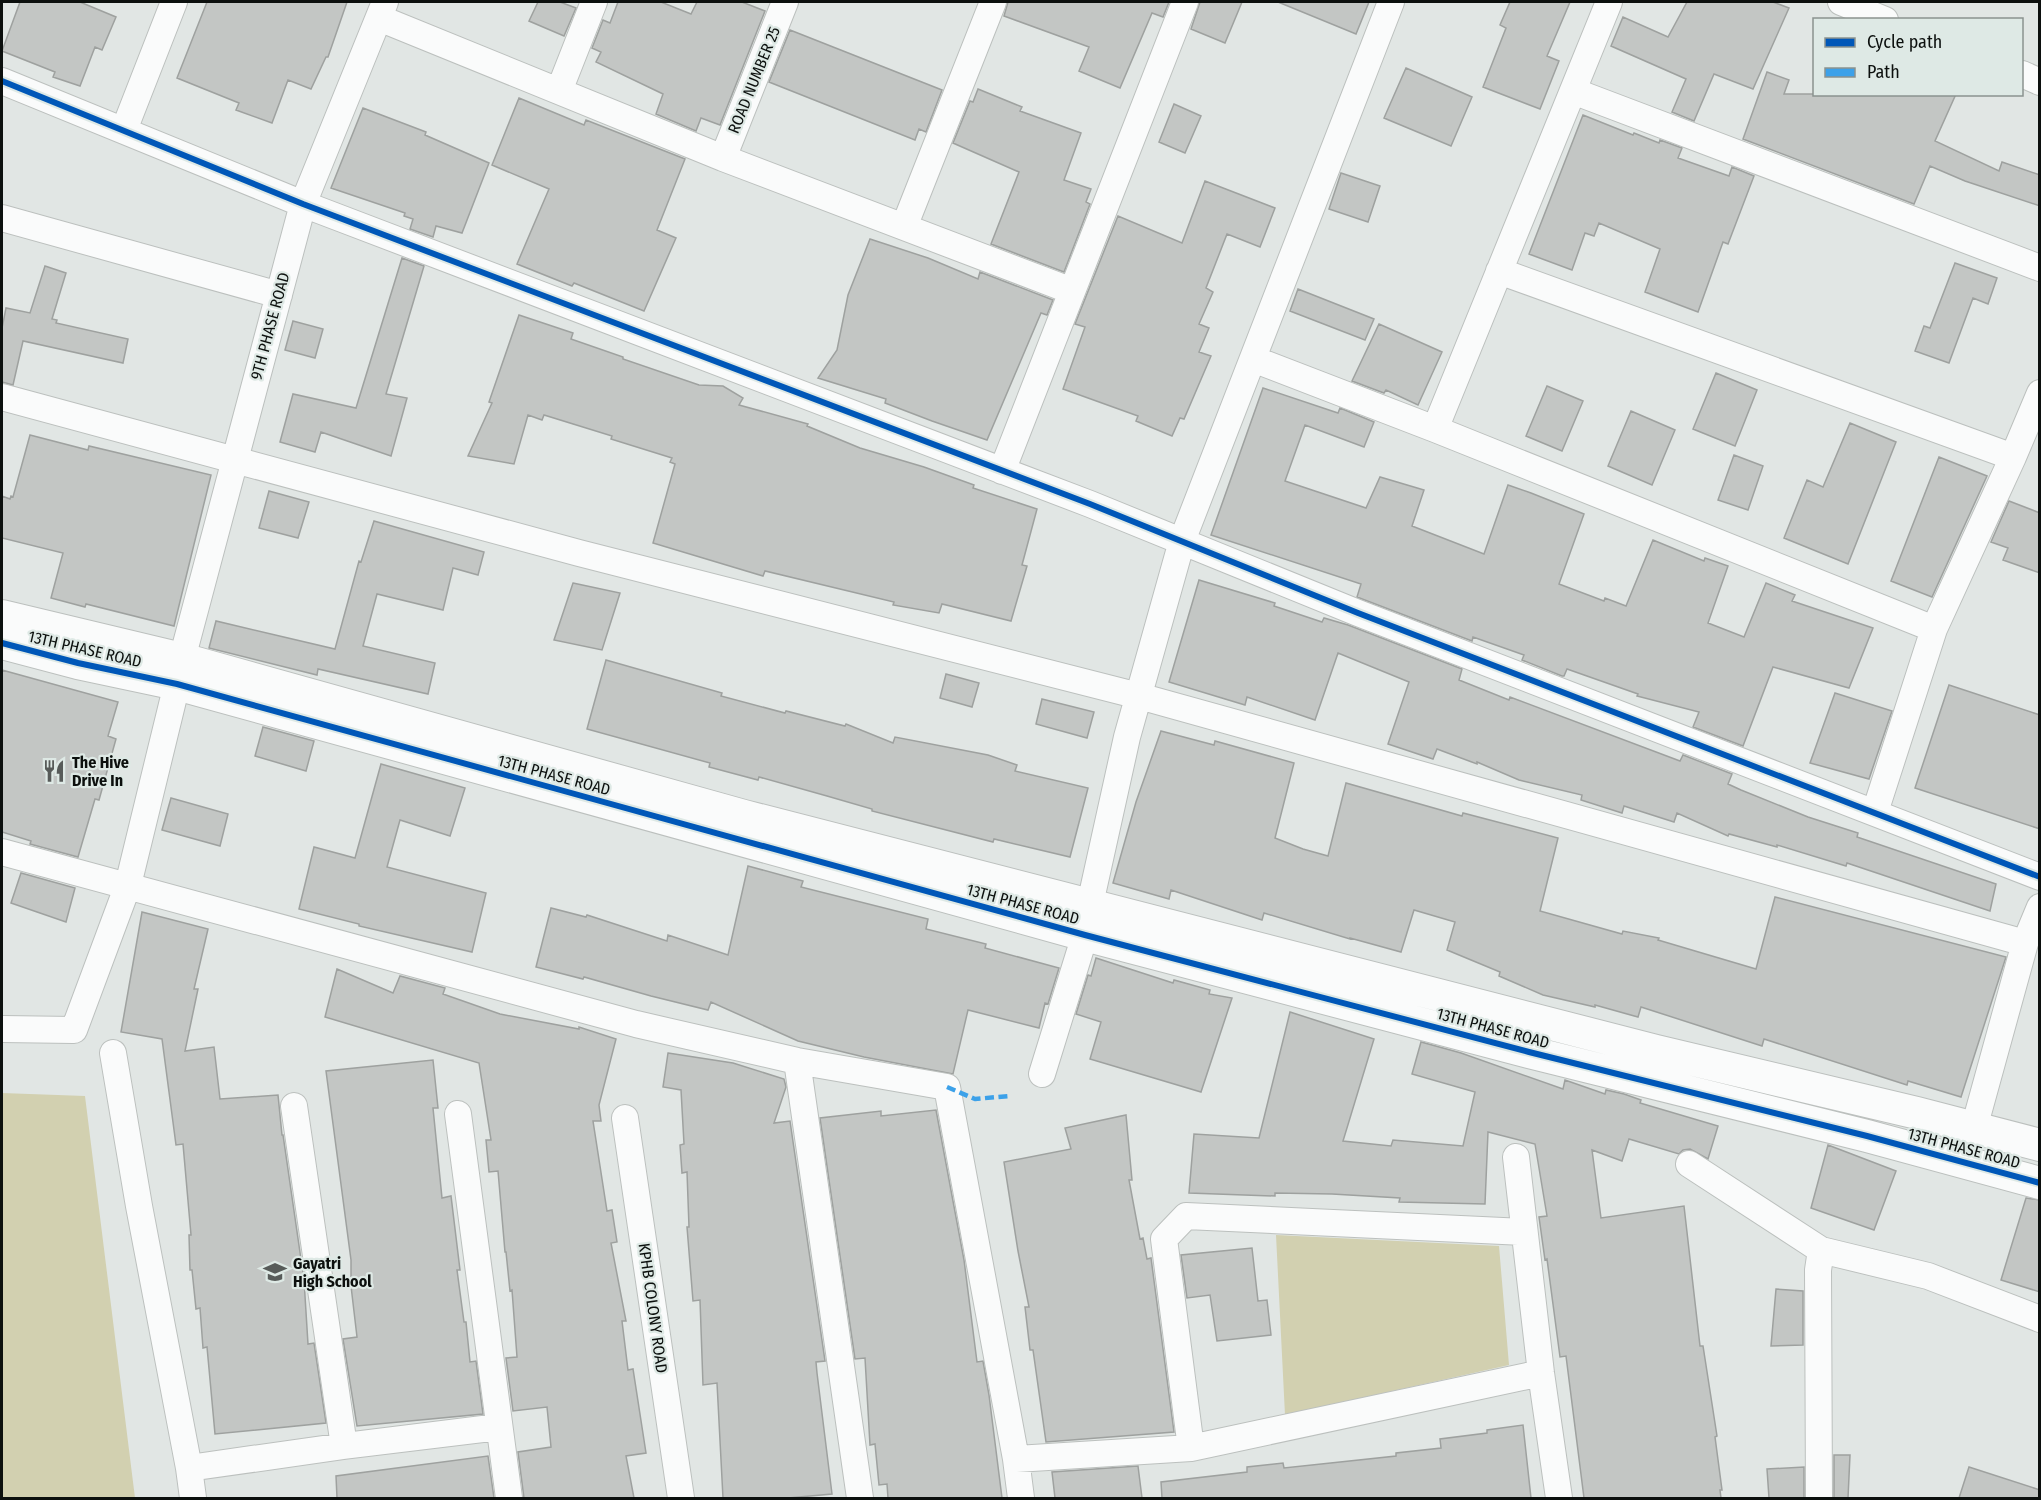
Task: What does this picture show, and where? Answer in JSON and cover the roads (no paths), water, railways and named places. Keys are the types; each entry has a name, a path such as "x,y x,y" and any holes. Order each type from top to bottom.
{"street":[{"path":"124,130 174,2"},
{"path":"559,91 594,2"},
{"name":"ROAD NUMBER 25","path":"723,158 785,2"},
{"path":"904,227 993,2"},
{"path":"1002,471 1185,2"},
{"path":"1090,904 1127,738 1182,541 1391,2"},
{"path":"1435,429 1609,2"},
{"path":"1840,2 1880,18"},
{"path":"382,10 559,91 723,158 1072,291"},
{"name":"9TH PHASE ROAD","path":"2,1029 74,1030 128,885 179,671 303,204 382,10"},
{"path":"2023,74 2040,82"},
{"path":"2,81 303,204 1002,471 1358,613 2040,878"},
{"path":"1573,91 2040,268"},
{"path":"2,218 279,295"},
{"path":"1499,271 2013,457"},
{"path":"1253,359 1435,429 1934,629"},
{"path":"1875,812 1934,629 2040,393"},
{"path":"2,397 590,556 1139,696 2025,943"},
{"name":"13TH PHASE ROAD","path":"2,616 84,650"},
{"name":"13TH PHASE ROAD","path":"2,642 84,650 179,671 744,816 972,889 1085,935 1529,1052 1867,1136 2040,1183"},
{"path":"2,852 636,1024 797,1061 947,1087 1022,1498"},
{"name":"13TH PHASE ROAD","path":"972,889 1090,904 1656,1051 2040,1145"},
{"path":"1974,1128 2025,943 2040,908"},
{"path":"1042,1074 1085,935"},
{"path":"1201,966 1210,935"},
{"path":"113,1053 193,1498"},
{"path":"797,1061 860,1498"},
{"path":"294,1106 344,1446"},
{"path":"458,1114 509,1498"},
{"name":"KPHB COLONY ROAD","path":"625,1118 681,1498"},
{"path":"1516,1156 1541,1373 1559,1498"},
{"path":"1689,1164 1821,1250 1928,1276 2040,1319"},
{"path":"1191,1448 1164,1239 1186,1216 1524,1232"},
{"path":"1819,1498 1818,1270 1821,1250"},
{"path":"1016,1459 1191,1448 1541,1373"},
{"path":"189,1468 499,1427"}],"place":[{"name":"The Hive Drive In","path":"54,771"},
{"name":"Gayatri High School","path":"275,1272"}]}
